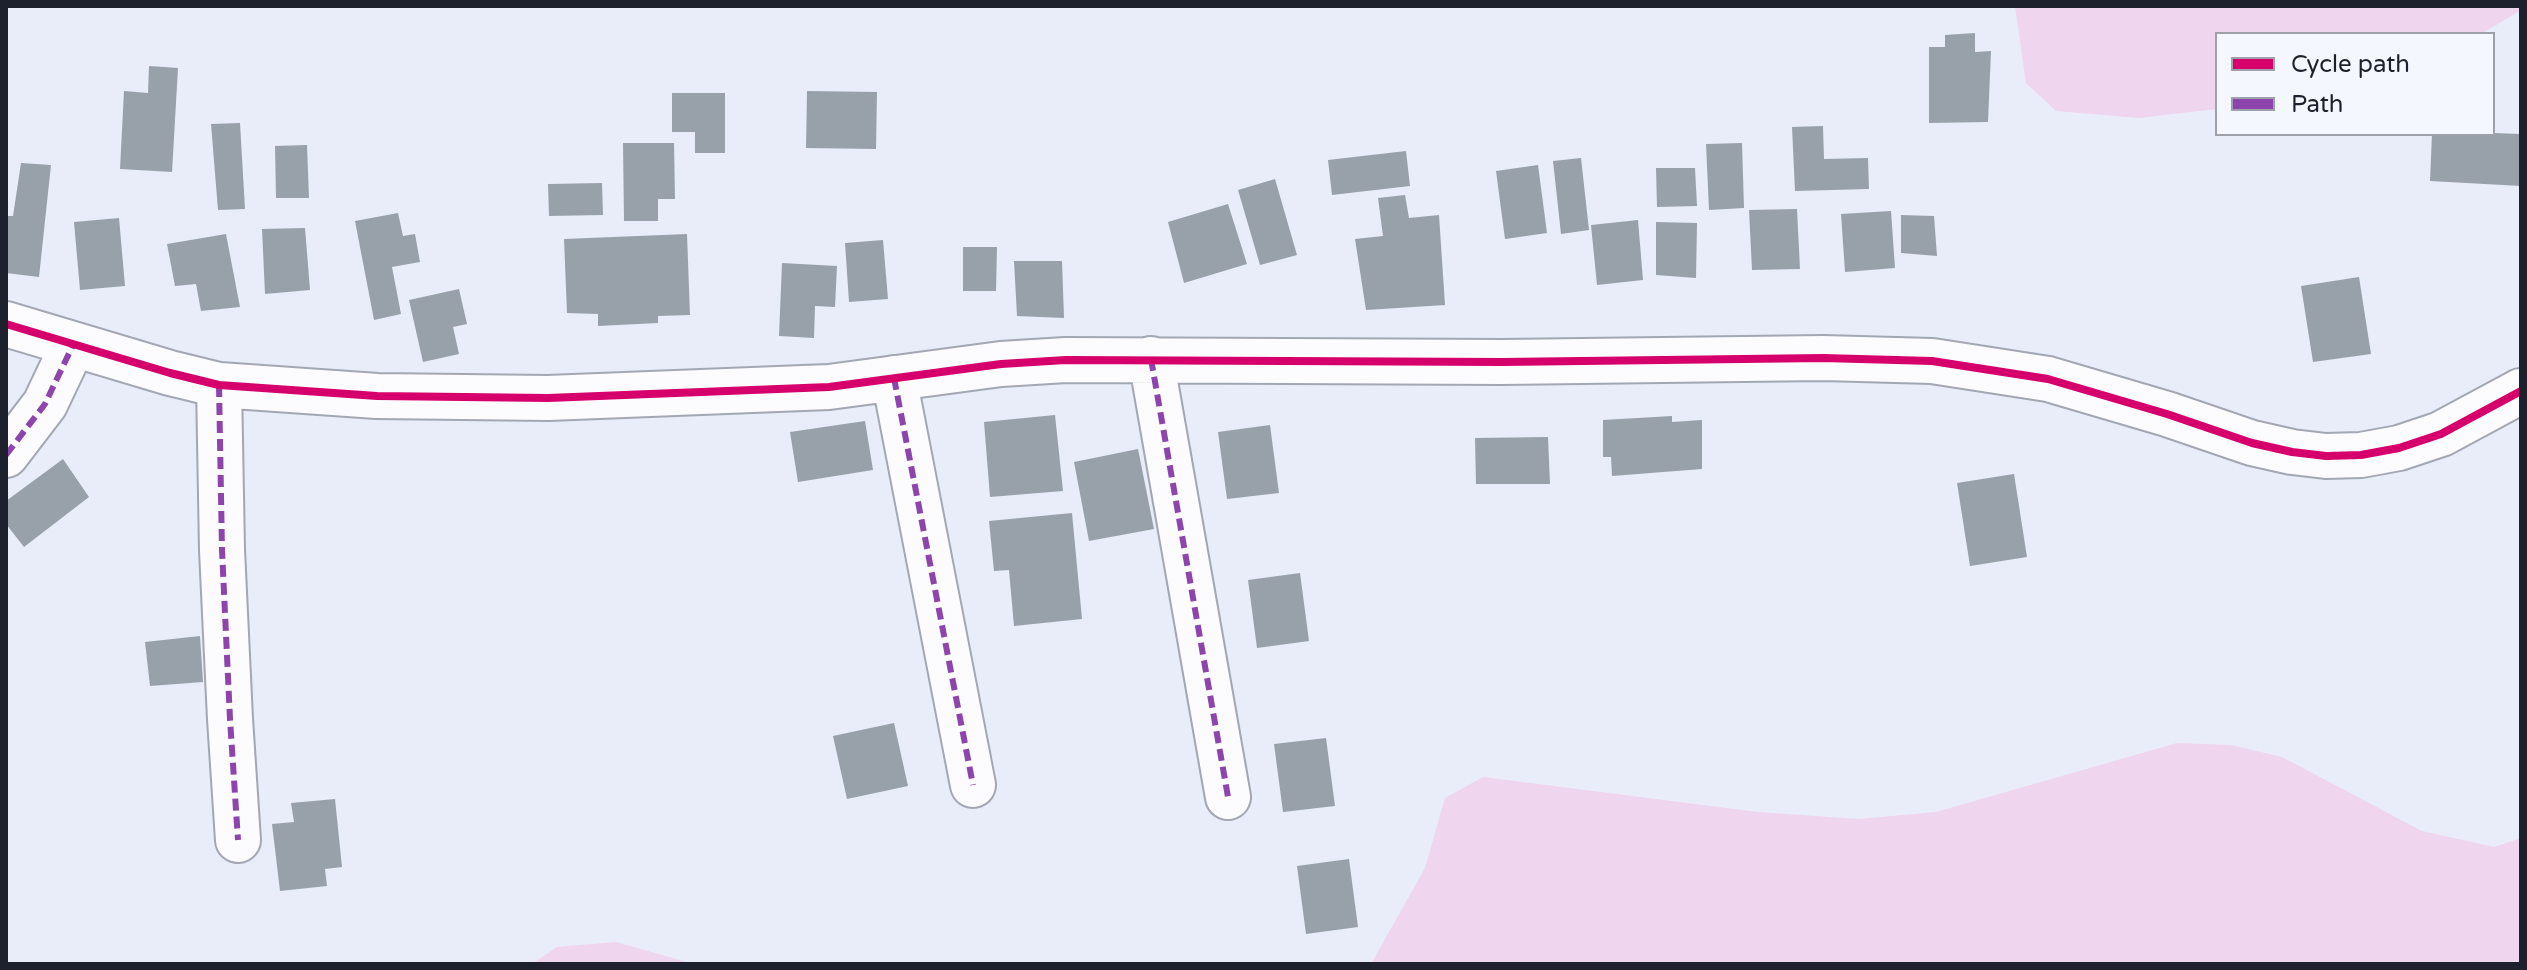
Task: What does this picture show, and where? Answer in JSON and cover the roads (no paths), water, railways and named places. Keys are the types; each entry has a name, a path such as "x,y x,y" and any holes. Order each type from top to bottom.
{"street":[{"path":"6,324 219,385 377,396 548,398 829,387 1001,364 1066,360 1502,362 1823,358 1932,361 2048,379 2252,443 2326,456 2361,455 2441,434 2521,391"},
{"path":"6,455 45,404 73,345"},
{"path":"1151,359 1228,797"},
{"path":"894,378 973,785"},
{"path":"219,385 222,550 238,840"}]}
